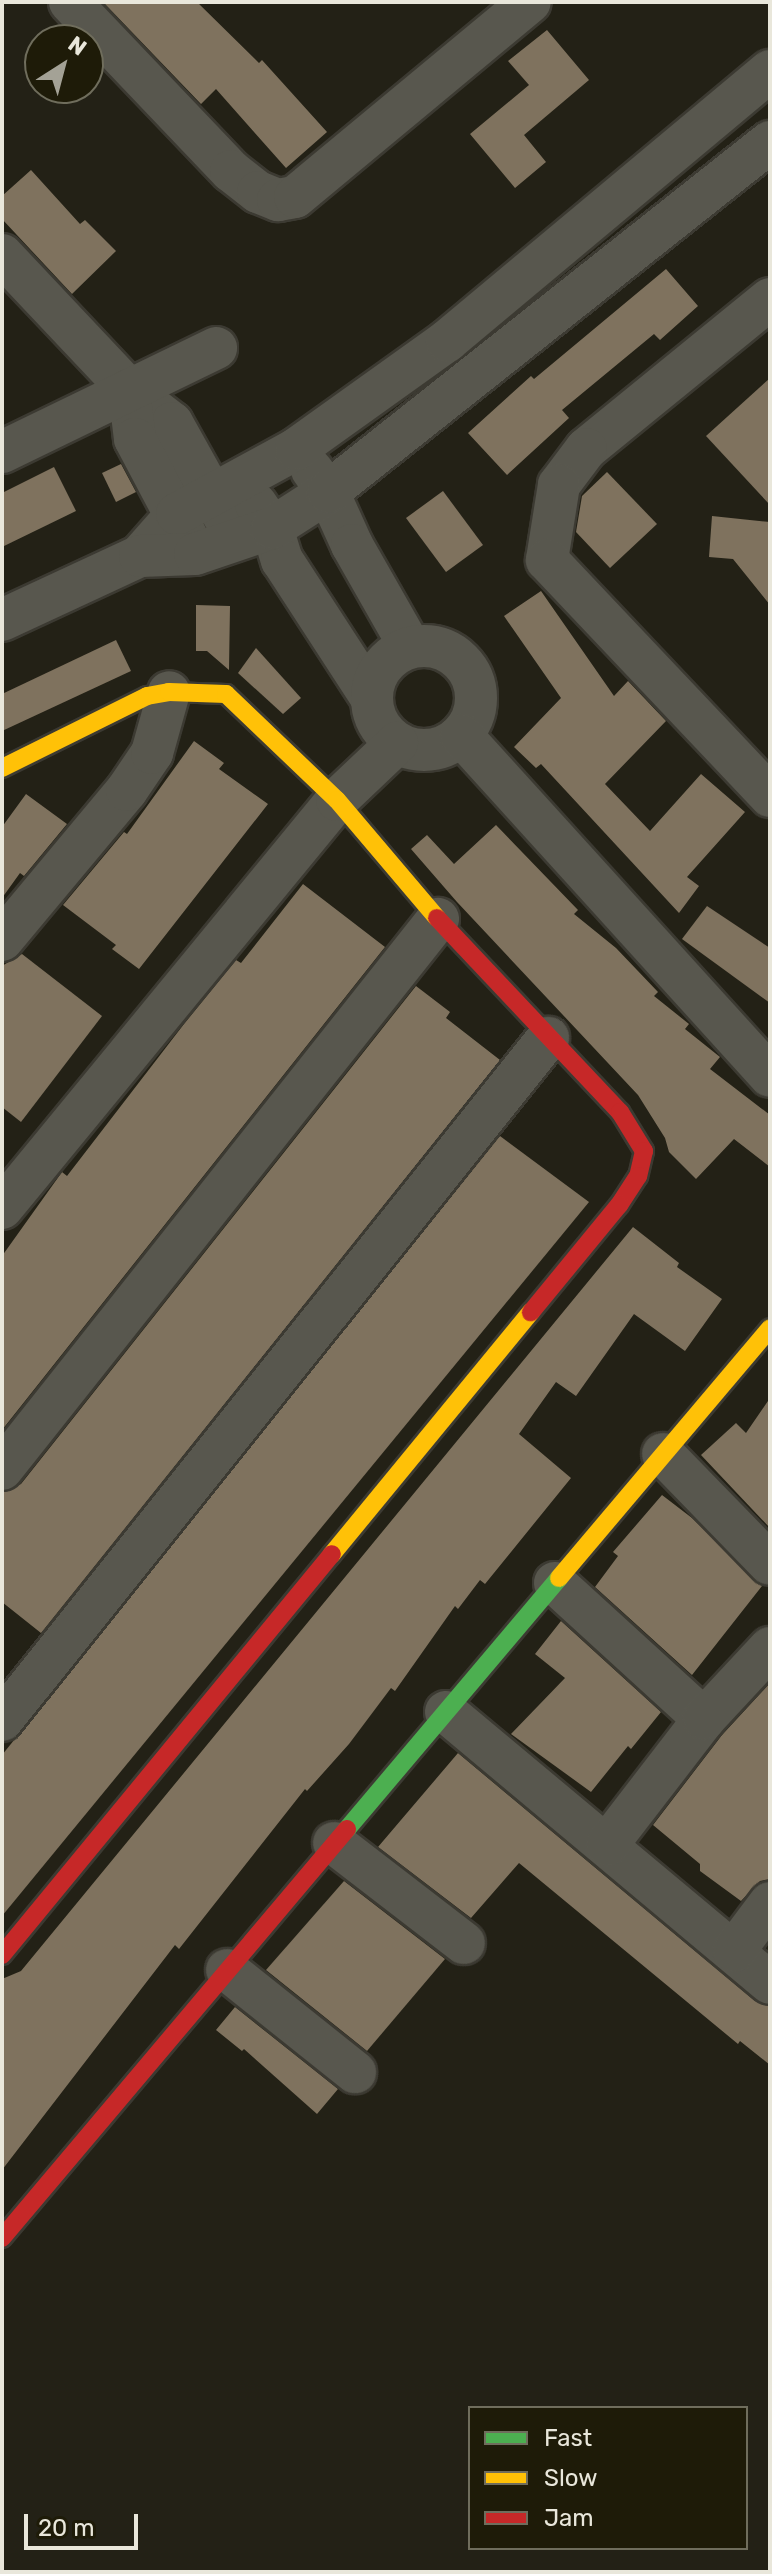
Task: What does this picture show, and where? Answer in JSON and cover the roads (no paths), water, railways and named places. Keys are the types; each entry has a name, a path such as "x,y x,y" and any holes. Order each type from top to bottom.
{"street":[{"path":"70,2 231,171 258,192 278,200 295,197 530,2"},
{"path":"140,556 177,514 296,449 447,341 770,71"},
{"path":"2,620 140,556 195,554 254,534 328,492 770,142"},
{"path":"2,255 129,390 172,423 228,486 254,534 282,560 371,697"},
{"path":"770,299 586,449 559,485 547,560 770,796"},
{"path":"2,452 216,348"},
{"path":"129,390 135,439 177,514 195,554"},
{"path":"296,449 328,492 352,545 410,647"},
{"path":"410,647 443,649 469,671 475,687 476,705 461,735 447,745 430,750 413,749 397,743 383,731 374,715 371,697 374,678 383,664 410,647"},
{"path":"2,940 127,790 152,753 169,692"},
{"path":"2,768 147,696 169,692 226,694 337,800 438,919 635,1131 644,1151 638,1176 619,1205 2,1955"},
{"path":"461,735 770,1076"},
{"path":"2,1208 337,800 397,743"},
{"path":"2,1469 438,919"},
{"path":"2,1720 548,1038"},
{"path":"2,2238 770,1329"},
{"path":"663,1454 770,1564"},
{"path":"555,1583 704,1719"},
{"path":"607,1845 704,1719 770,1648"},
{"path":"446,1712 770,1983"},
{"path":"334,1843 464,1943"},
{"path":"734,1951 770,1903"},
{"path":"227,1970 355,2072"}]}
